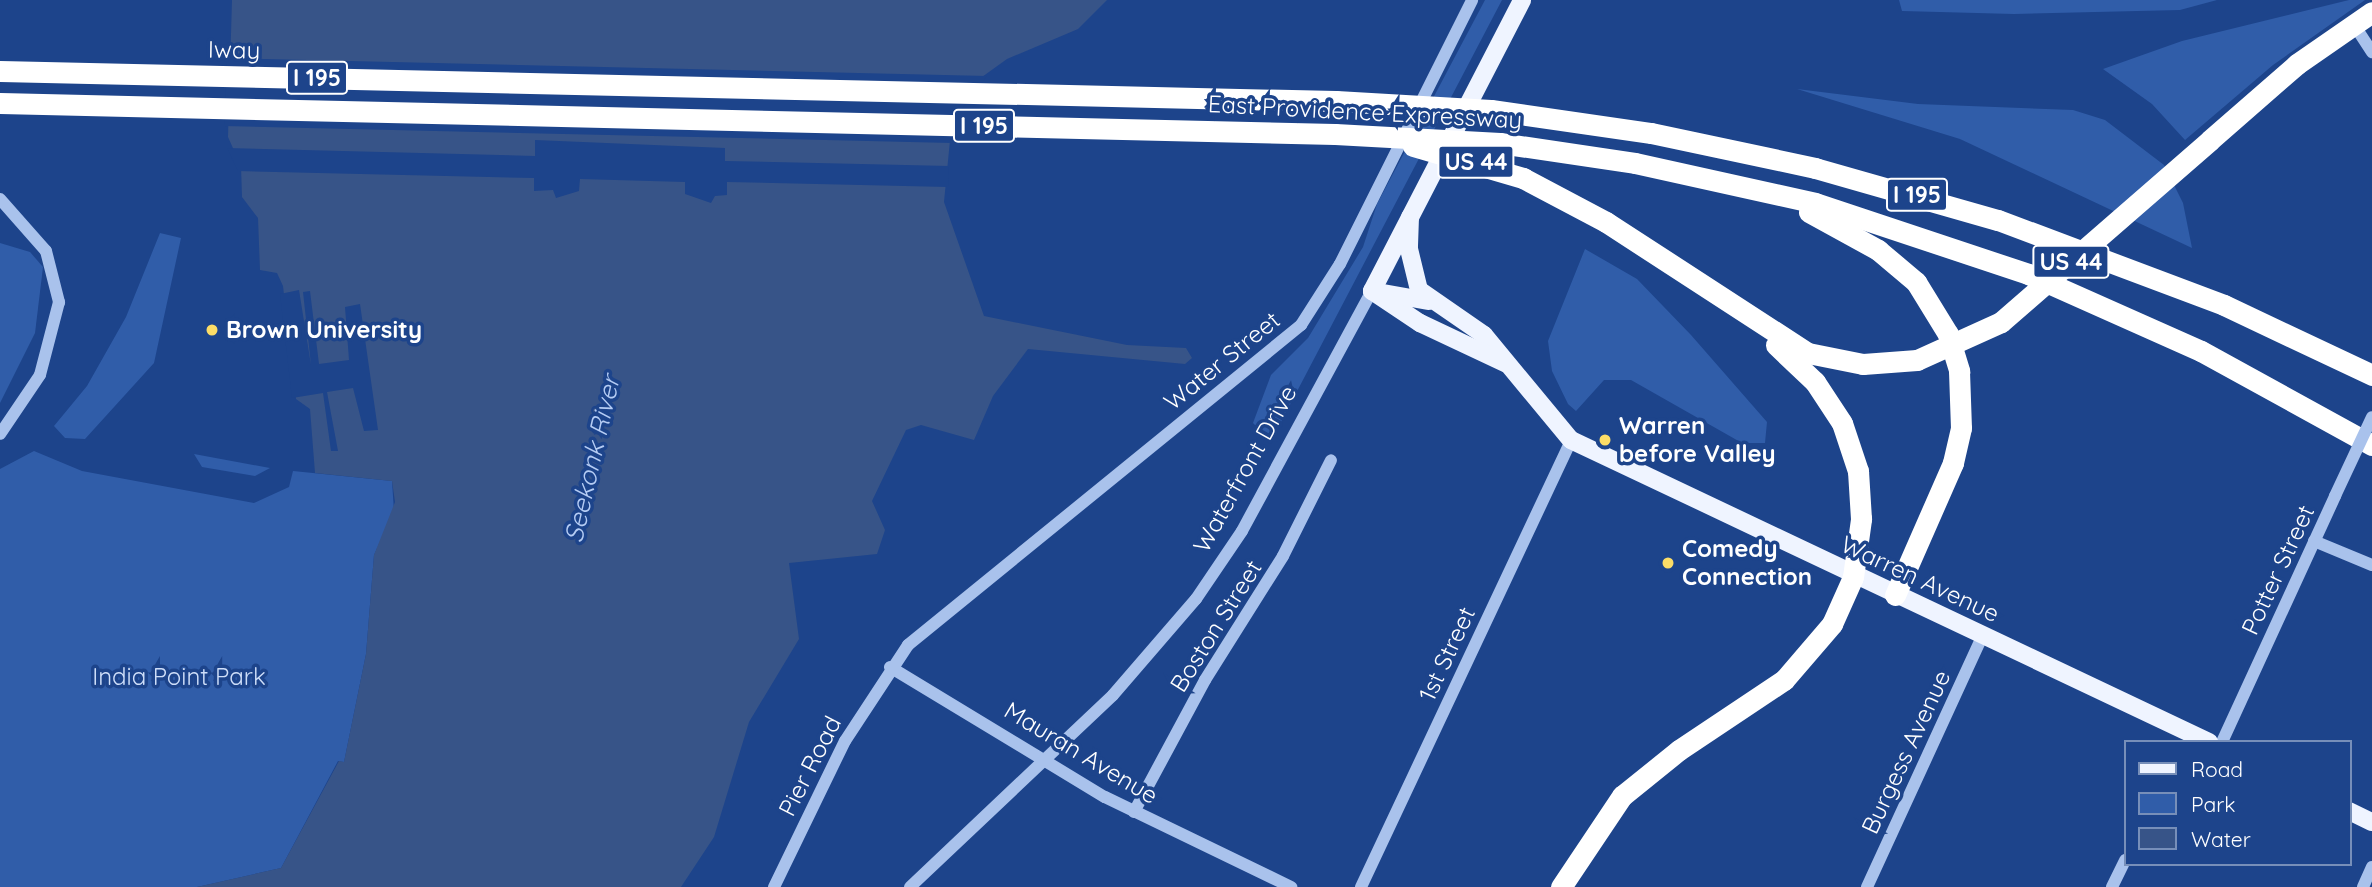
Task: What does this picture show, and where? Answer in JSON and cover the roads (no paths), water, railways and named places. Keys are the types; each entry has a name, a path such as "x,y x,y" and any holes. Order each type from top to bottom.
{"highway":[{"name":"US 44","path":"1335,134 1472,160 1544,188 1606,222 1714,296 1808,353 1863,364 1917,360 2001,322 2210,140 2353,23 2372,12"},
{"name":"Iway","path":"0,71 634,85"},
{"name":"East Providence Expressway","path":"634,85 1412,104 1651,133 1815,168 1998,220 2187,290 2372,375"},
{"name":"East Providence Expressway","path":"0,103 1335,134 1500,143 1635,163 1722,180 1852,214 2028,274 2202,351 2372,445"},
{"path":"1722,180 1810,212 1878,250 1916,282 1948,334 1961,390 1958,445 1895,595"},
{"path":"1561,887 1622,796 1784,680 1832,624 1853,577 1861,519 1858,471 1834,408 1793,359 1714,296"}],"main road":[{"name":"Waterfront Drive","path":"1372,291 1522,0"},
{"name":"Warren Avenue","path":"1410,217 1414,279 1431,302 1484,335 1572,440 1983,635 2183,736 2200,740"},
{"path":"1372,291 1431,302"},
{"path":"1372,291 1420,323 1508,364"},
{"path":"2351,812 2372,822"}],"street":[{"name":"Water Street","path":"890,667 933,621 1290,337 1340,264 1472,0"},
{"path":"2353,23 2372,52"},
{"path":"0,199 46,251 59,302 40,374 0,434"},
{"name":"Waterfront Drive","path":"910,887 1143,663 1220,566 1372,291"},
{"name":"Potter Street","path":"2223,740 2372,417"},
{"name":"1st Street","path":"1361,887 1572,440"},
{"name":"Boston Street","path":"1134,812 1212,668 1283,556 1331,460"},
{"path":"2314,541 2372,565"},
{"name":"Burgess Avenue","path":"1867,887 1983,635"},
{"name":"Mauran Avenue","path":"890,667 1134,812 1291,887"},
{"name":"Pier Road","path":"774,887 835,759 890,667"},
{"path":"2112,887 2124,862"},
{"path":"2362,887 2372,867"}],"water":[{"name":"Seekonk River","path":"232,0 1107,0 1078,29 1007,59 975,82 951,130 944,202 984,316 1127,345 1186,348 1192,358 1185,364 1028,349 993,396 974,440 921,425 906,430 872,501 885,530 877,554 789,563 799,639 749,722 714,837 681,887 197,887 281,868 339,761 344,762 366,654 374,555 395,502 392,481 315,473 310,409 296,399 283,286 277,273 260,270 258,218 242,197 241,166 228,137"}],"place":[{"name":"Brown University","path":"212,330"},
{"name":"Warren before Valley","path":"1605,440"},
{"name":"Comedy Connection","path":"1668,563"}],"park label":[{"name":"India Point Park","path":"179,677"}]}
